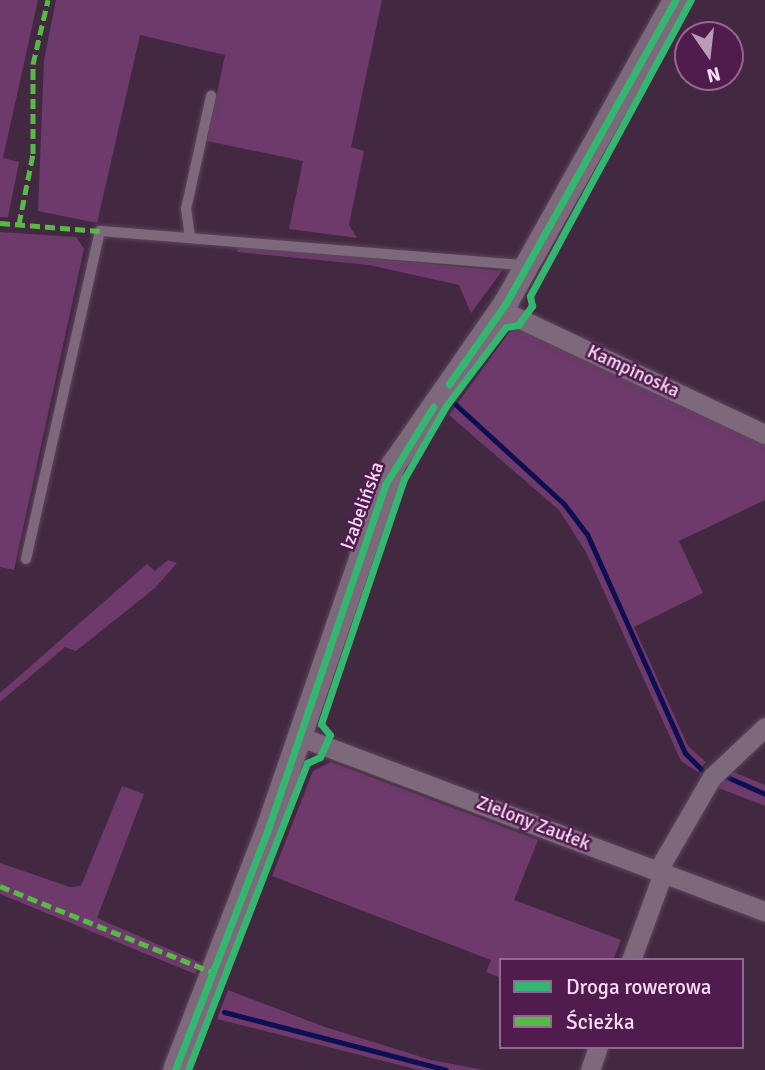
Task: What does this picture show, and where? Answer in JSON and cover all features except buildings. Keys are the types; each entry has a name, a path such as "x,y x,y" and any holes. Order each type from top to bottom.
{"street":[{"name":"Izabelińska","path":"174,1070 301,737 394,464 500,310 675,0"},
{"name":"Kampinoska","path":"500,310 765,434"},
{"path":"632,958 660,872 712,777 765,727"},
{"name":"Zielony Zaułek","path":"301,737 765,911"},
{"path":"590,1070 597,1049"}],"lane":[{"path":"190,237 186,209 211,96"},
{"path":"26,559 100,231 527,265"}],"shaded area":[{"path":"0,0 38,0 3,158 19,162 8,217 0,217"},
{"path":"56,0 382,0 351,147 364,151 349,225 357,238 289,229 303,161 207,141 225,55 140,35 97,223 38,211 44,60"},
{"path":"0,232 76,237 84,249 14,570 0,567"},
{"path":"239,245 502,271 471,313 459,285 369,265 237,252"},
{"path":"527,328 765,441 765,500 679,541 703,593 634,627 688,746 706,762 698,772 681,761 586,552 559,510 449,415 510,331"},
{"path":"168,560 177,563 155,588 76,651 65,647 0,702 0,693 147,564 155,571"},
{"path":"331,762 538,840 514,900 621,940 614,958 499,958 499,977 486,972 491,960 272,876 313,771"},
{"path":"731,771 765,785 765,806 716,787"},
{"path":"122,786 144,794 97,918 201,963 195,974 0,894 0,863 70,887 81,886"},
{"path":"228,990 325,1027 431,1060 484,1070 419,1070 217,1019"}],"waterway":[{"path":"455,404 564,504 587,534 685,753 701,769"},
{"path":"725,776 765,794"},
{"path":"224,1012 446,1070"}],"marked path":[{"path":"19,224 33,154 33,64 48,0"},
{"path":"0,223 100,231"},
{"path":"0,886 212,972"}],"cycle path":[{"path":"449,384 506,303 675,0"},
{"path":"188,1070 307,763 320,757 330,735 321,724 404,479 446,406 506,327 518,325 532,306 530,296 691,0"},
{"path":"175,1070 269,826 385,485 433,407"}]}
